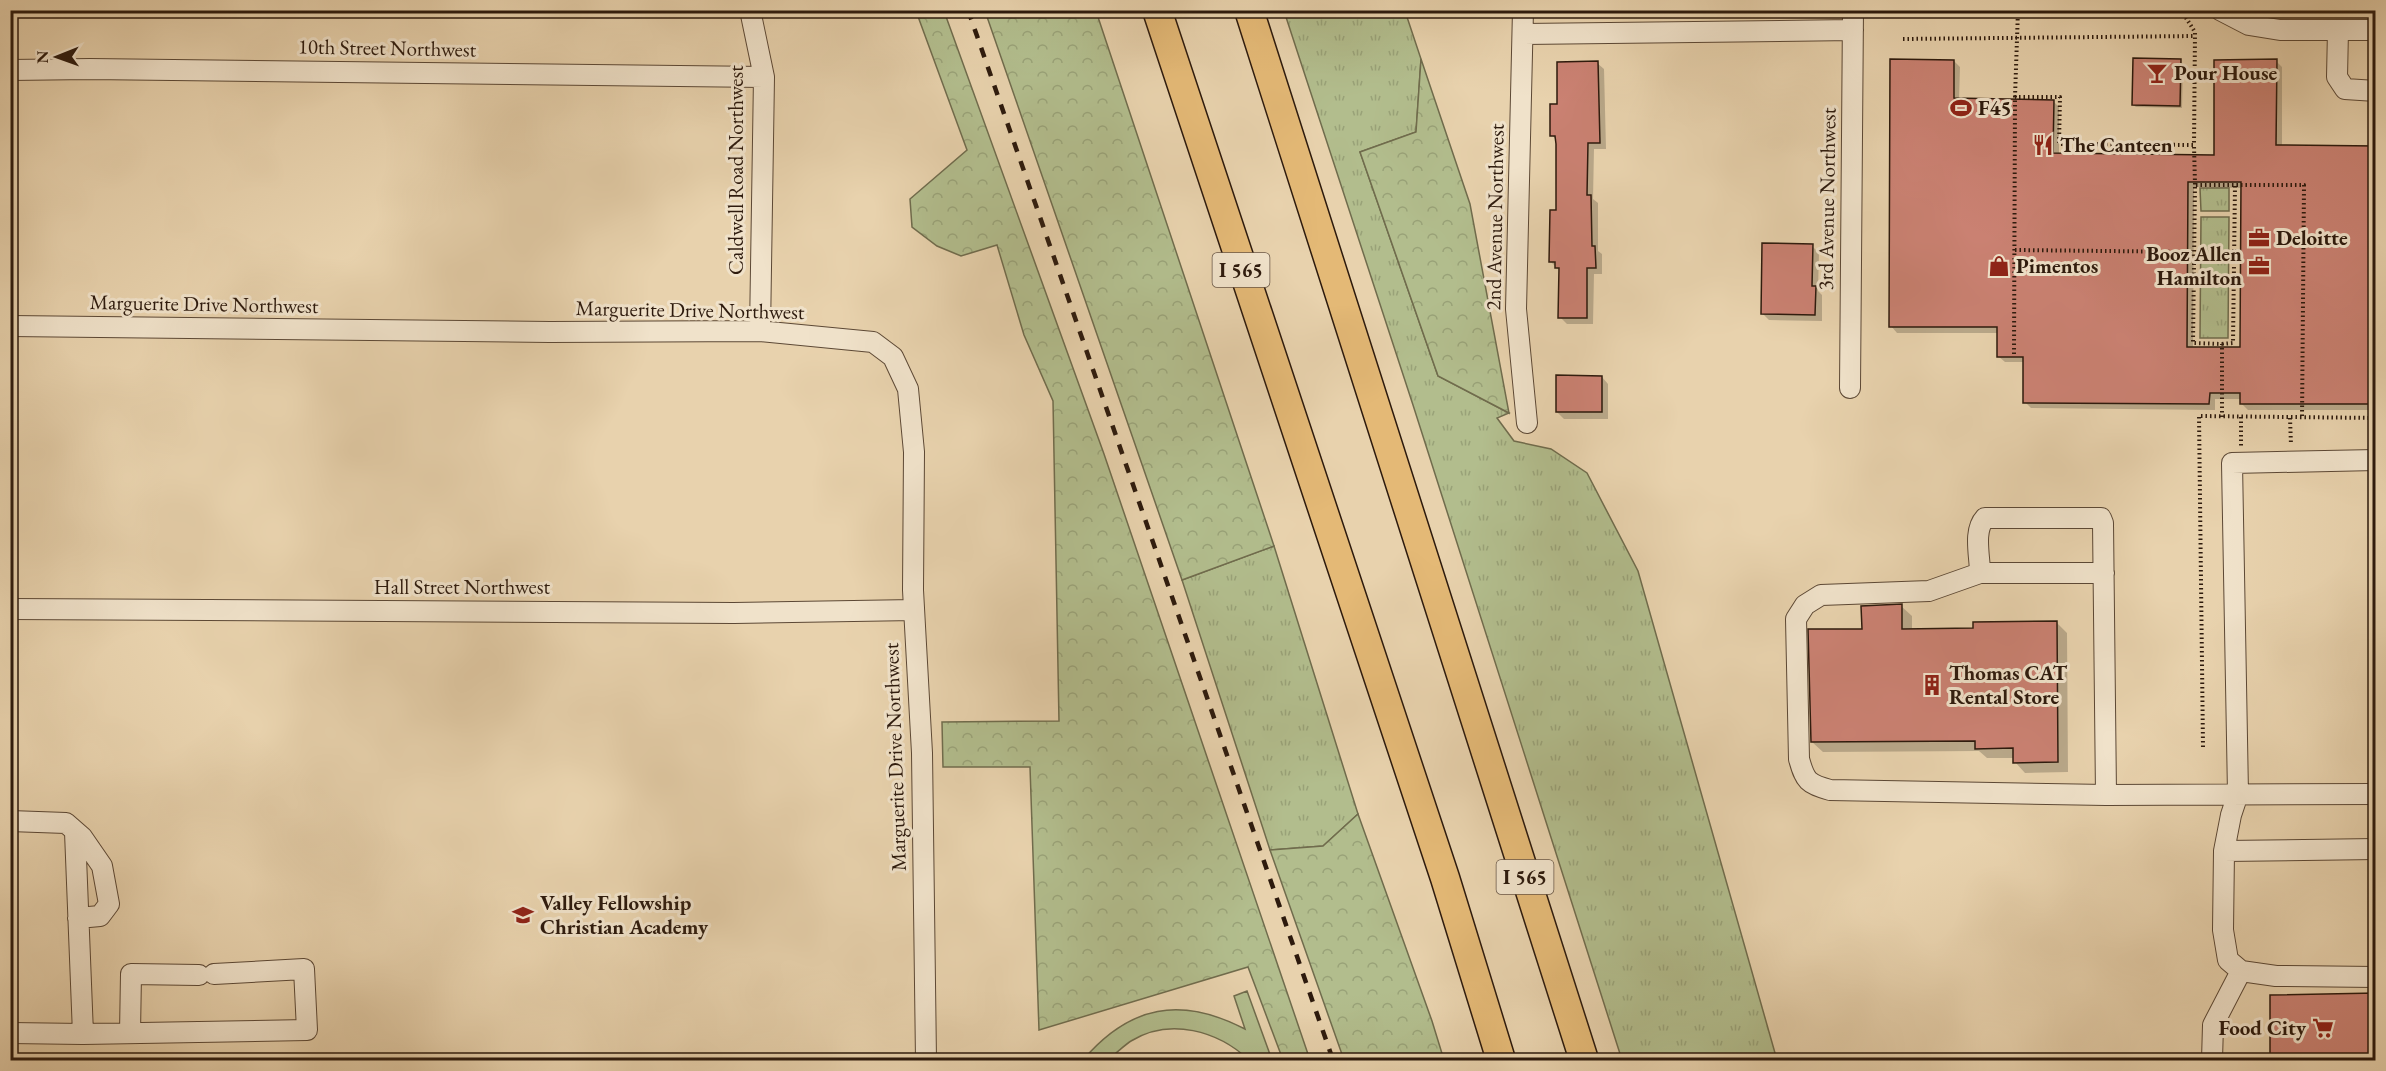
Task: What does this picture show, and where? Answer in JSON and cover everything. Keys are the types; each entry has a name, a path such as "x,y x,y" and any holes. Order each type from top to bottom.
{"highway":[{"name":"I 565","path":"1157,10 1445,879 1501,1060"},
{"name":"I 565","path":"1249,10 1584,1060"}],"street":[{"name":"Caldwell Road Northwest","path":"750,10 764,77 760,331"},
{"name":"2nd Avenue Northwest","path":"1523,10 1516,309 1527,423"},
{"path":"2221,11 2249,25 2280,30 2376,30"},
{"path":"1524,34 1853,20"},
{"name":"3rd Avenue Northwest","path":"1850,388 1853,20"},
{"path":"2338,30 2337,77 2345,89 2376,91"},
{"name":"10th Street Northwest","path":"10,70 764,77"},
{"name":"Marguerite Drive Northwest","path":"10,326 550,332 760,331 873,342 893,357 908,389 912,431 914,610 922,753 926,1060"},
{"path":"2376,460 2232,463 2238,794 2231,815 2224,852 2223,930 2228,960 2241,971 2276,976 2376,977"},
{"path":"1980,573 1979,530 1985,518 2101,518 2104,573 2106,795"},
{"path":"2104,573 1980,573 1929,591 1821,595 1805,605 1796,619 1799,759 1804,776 1813,786 1830,790 2106,795 2376,794"},
{"name":"Hall Street Northwest","path":"10,609 734,613 914,610"},
{"path":"10,821 66,823 102,866 109,904 100,916 78,918"},
{"path":"75,832 83,1034"},
{"path":"2224,852 2376,849"},
{"path":"10,1033 83,1034 307,1030 304,969 206,974 131,974 130,1033"},
{"path":"2212,1060 2213,1025 2241,971"}],"path":[{"path":"2014,354 2015,97 2018,10"},
{"path":"2181,10 2195,32 2193,343 2233,344 2235,185"},
{"path":"1903,39 2195,36"},
{"path":"2015,97 2060,97 2060,144 2194,144"},
{"path":"2195,185 2304,185 2302,419"},
{"path":"2015,250 2194,252"},
{"path":"2222,344 2222,417"},
{"path":"2203,747 2199,416 2302,419 2376,418"},
{"path":"2241,417 2242,463"},
{"path":"2290,418 2291,461"}],"green space":[{"path":"916,11 944,11 1104,454 1310,1060 1283,1060 1248,967 1039,1030 1030,767 943,767 942,722 1059,721 1053,401 1024,335 997,245 961,256 937,246 912,227 910,199 967,150"},
{"path":"985,11 1096,11 1274,546 1182,580"},
{"path":"1284,11 1405,11 1421,59 1416,132 1360,152 1438,376 1509,413 1497,418 1514,441 1551,449 1587,473 1638,571 1777,1060 1622,1060 1413,405"},
{"path":"1421,59 1470,204 1509,413 1438,376 1360,152 1416,132"},
{"path":"2200,188 2229,188 2229,211 2201,211"},
{"path":"2201,217 2229,217 2228,338 2200,338"},
{"path":"1274,546 1358,814 1323,846 1270,850 1182,580"},
{"path":"1358,814 1444,1060 1344,1060 1270,850 1323,846"},
{"path":"1247,991 1272,1060 1249,1060 1223,1041 1193,1031 1177,1029 1146,1034 1131,1041 1106,1060 1083,1060 1119,1027 1138,1017 1158,1011 1199,1012 1245,1029 1234,996"}],"building":[{"name":"Pour House","path":"2133,58 2181,59 2180,106 2132,105"},
{"path":"1890,59 1954,60 1954,98 2054,100 2053,153 2214,155 2214,60 2277,59 2276,145 2376,146 2376,404 2240,404 2240,393 2210,393 2209,404 2023,403 2023,357 1997,357 1997,327 1889,327","holes":["2188,182 2241,182 2240,347 2187,347"]},
{"path":"1598,61 1600,143 1588,143 1587,195 1591,195 1592,246 1595,246 1596,268 1587,268 1587,318 1558,318 1559,268 1555,268 1555,262 1549,262 1550,210 1556,210 1556,144 1555,136 1550,136 1550,104 1557,104 1557,62"},
{"path":"1762,243 1813,244 1812,286 1816,286 1815,315 1761,314"},
{"path":"1556,375 1602,376 1602,412 1556,412"},
{"name":"Thomas CAT Rental Store","path":"1902,604 1902,629 1973,628 1973,622 2057,621 2058,762 2013,763 2013,748 1975,749 1975,741 1811,742 1808,629 1862,629 1861,606"},
{"name":"Food City","path":"2376,993 2376,1060 2270,1060 2270,995"}],"railway":[{"path":"968,10 1333,1060"}],"place":[{"name":"Pour House","path":"2157,73"},
{"name":"F45","path":"1961,108"},
{"name":"The Canteen","path":"2043,145"},
{"name":"Deloitte","path":"2259,238"},
{"name":"Pimentos","path":"1999,266"},
{"name":"Booz Allen Hamilton","path":"2259,266"},
{"name":"Thomas CAT Rental Store","path":"1932,685"},
{"name":"Valley Fellowship Christian Academy","path":"523,915"},
{"name":"Food City","path":"2323,1028"}]}
